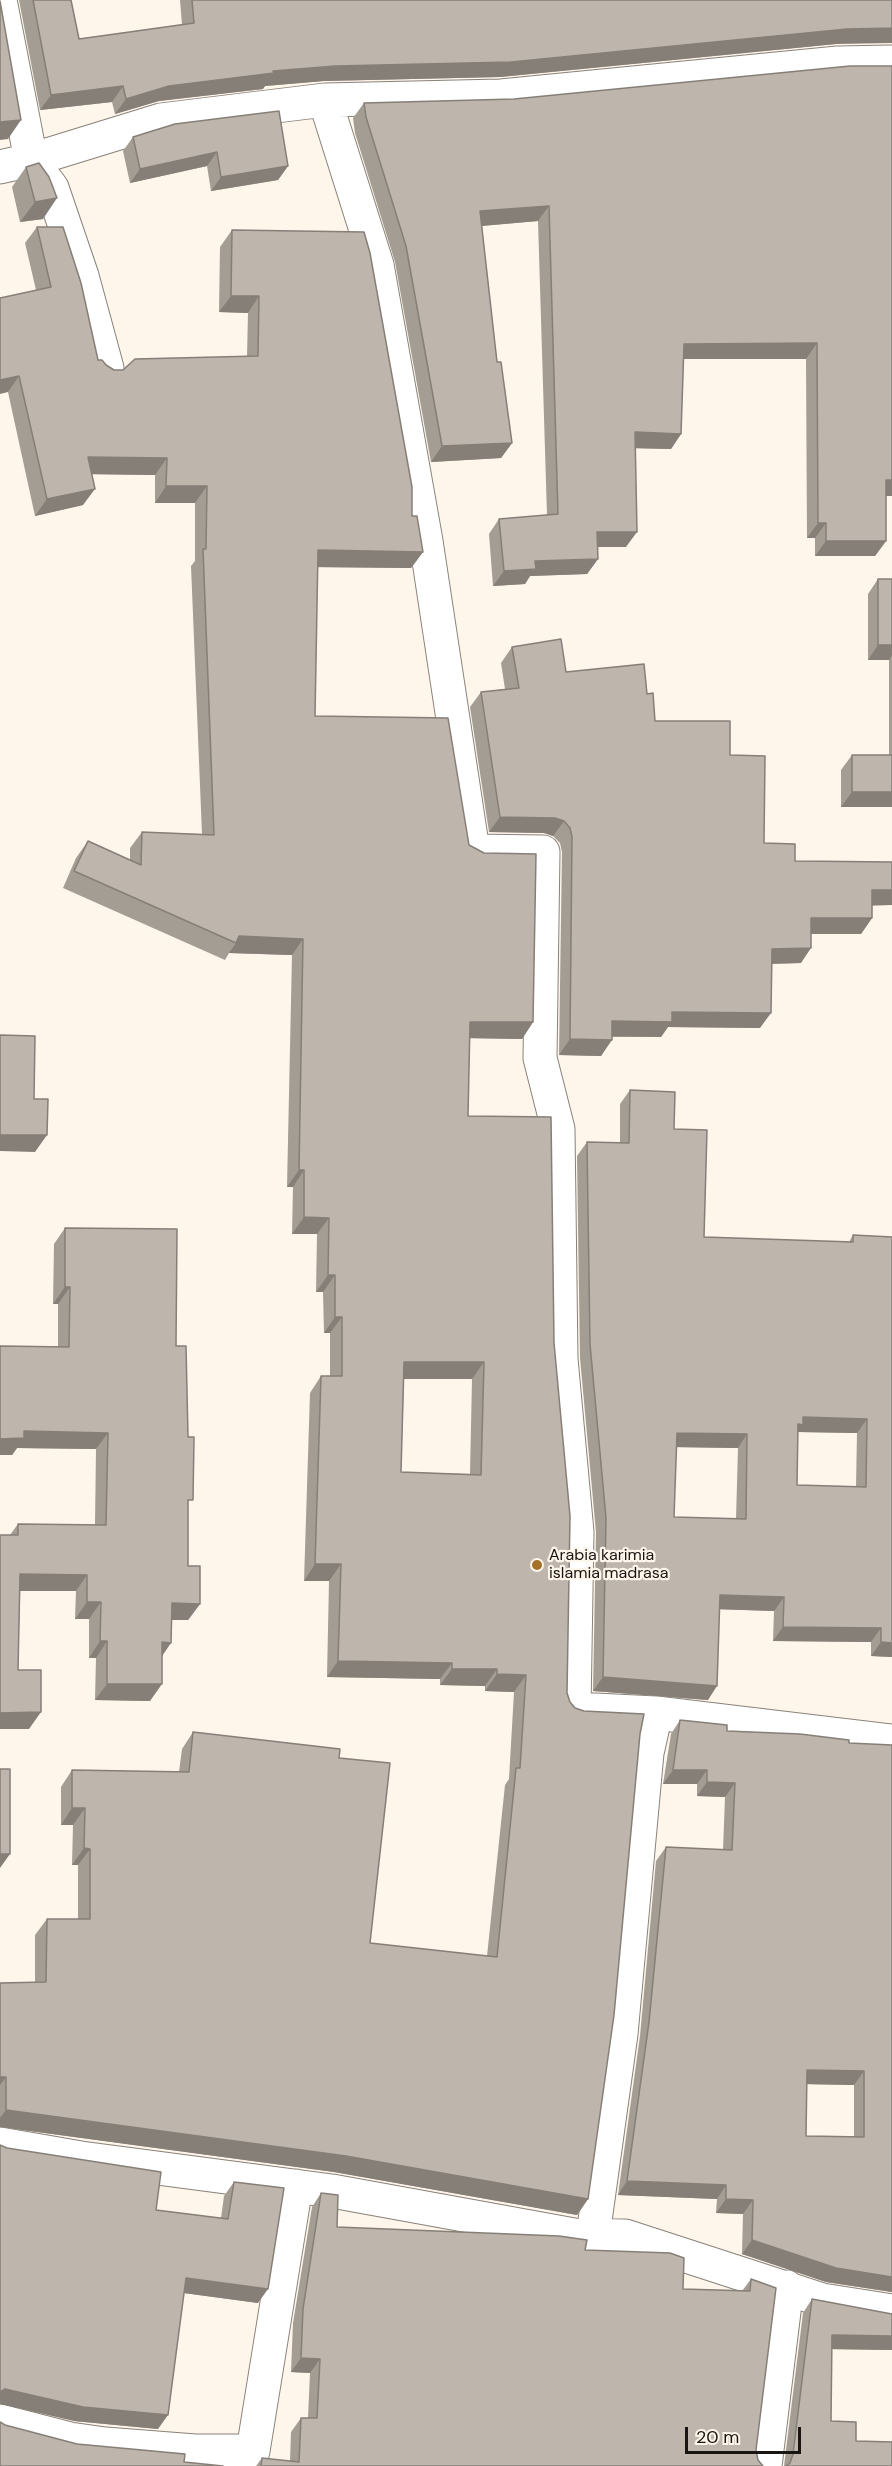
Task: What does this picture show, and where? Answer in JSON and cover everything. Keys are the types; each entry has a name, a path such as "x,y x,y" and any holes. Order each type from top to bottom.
{"street":[{"path":"0,0 15,164"},
{"path":"15,164 161,120 325,100 501,96 838,63 892,62"},
{"path":"325,100 377,265 426,541 473,851 543,852 540,1058 558,1130 561,1359 577,1532 574,1708 656,1713 892,1741"},
{"path":"15,164 52,188 82,276 106,368"},
{"path":"593,2235 621,2034 647,1753 656,1713"},
{"path":"0,2144 81,2158 296,2186 574,2235 625,2236 822,2300 892,2312"},
{"path":"0,2421 70,2439 105,2444 195,2451 253,2451 296,2186"},
{"path":"765,2466 787,2287"}],"building":[{"path":"33,0 71,0 79,39 194,23 192,0 892,0 892,28 847,29 511,62 335,66 273,71 274,73 169,86 126,99 123,86 51,95"},
{"path":"0,1 21,120 0,122"},
{"path":"850,66 892,66 892,480 886,480 886,541 826,541 826,523 818,523 817,343 684,344 681,434 635,432 637,532 597,532 598,559 535,561 536,569 504,571 499,519 558,514 549,206 480,211 497,362 501,362 512,443 442,446 406,246 366,117 364,103 514,99"},
{"path":"279,111 288,166 221,177 217,152 140,169 133,137 175,124"},
{"path":"39,163 49,177 57,198 35,202 26,167"},
{"path":"37,227 63,227 81,283 98,360 102,360 114,370 123,370 135,359 258,356 259,296 231,296 232,230 364,232 370,253 412,487 412,516 417,516 423,552 318,550 315,716 448,718 469,845 484,853 536,854 533,1022 470,1022 468,1116 551,1117 554,1343 570,1516 567,1693 575,1708 584,1711 644,1714 640,1734 614,2015 588,2199 346,2156 6,2110 6,2077 0,2077 0,1983 46,1982 47,1919 90,1919 90,1849 84,1848 85,1808 72,1808 72,1770 189,1772 193,1732 340,1749 339,1758 390,1763 370,1943 497,1957 516,1768 520,1768 526,1675 497,1674 497,1669 452,1669 452,1663 338,1661 341,1564 315,1564 321,1376 342,1376 342,1317 335,1317 335,1275 328,1275 329,1218 304,1217 304,1170 299,1170 303,939 239,936 236,943 74,871 88,841 141,865 142,832 214,835 203,549 206,549 207,486 166,486 167,458 88,457 95,489 47,499 19,376 0,380 0,298 51,287","holes":["404,1362 484,1362 481,1475 401,1472"]},
{"path":"878,579 892,579 892,645 878,645"},
{"path":"561,639 566,672 644,664 647,694 653,693 655,721 730,721 730,755 765,756 764,843 795,844 795,861 892,862 892,890 872,890 872,918 811,918 811,948 772,949 771,1013 672,1012 672,1022 612,1021 612,1040 570,1039 572,837 570,828 564,821 555,818 500,817 481,692 519,688 512,647"},
{"path":"852,755 892,755 892,792 852,792"},
{"path":"0,1035 35,1036 34,1099 48,1099 47,1135 0,1135"},
{"path":"630,1090 675,1092 674,1129 707,1130 704,1237 853,1242 853,1235 892,1237 892,1643 881,1642 881,1628 783,1627 784,1597 720,1595 717,1686 603,1677 606,1518 590,1344 587,1142 629,1143","holes":["803,1417 867,1419 866,1487 797,1485 798,1424 803,1425","677,1433 747,1434 746,1519 674,1517"]},
{"path":"65,1228 177,1229 176,1346 186,1346 188,1437 194,1437 193,1500 188,1500 188,1566 200,1566 200,1604 172,1603 171,1643 162,1642 162,1684 107,1684 107,1641 100,1641 101,1602 87,1602 87,1575 20,1574 18,1670 41,1670 41,1712 0,1713 0,1535 18,1535 18,1524 106,1525 108,1433 24,1431 24,1438 0,1439 0,1346 69,1347 70,1287 65,1287"},
{"path":"680,1720 727,1725 727,1731 800,1734 849,1740 849,1743 892,1745 892,2277 836,2268 752,2240 753,2200 726,2199 726,2185 627,2181 649,2022 666,1847 732,1850 735,1783 707,1782 707,1770 673,1770","holes":["807,2070 864,2071 864,2137 806,2136"]},
{"path":"0,1769 10,1769 10,1854 0,1854"},
{"path":"0,2145 7,2148 161,2172 156,2210 228,2219 234,2182 284,2188 268,2289 186,2278 168,2415 83,2407 5,2389 0,2392"},
{"path":"321,2193 338,2195 337,2227 559,2236 587,2240 585,2250 670,2253 684,2258 683,2289 750,2291 751,2279 776,2288 756,2450 758,2460 763,2466 261,2466 262,2458 299,2462 301,2418 317,2418 320,2359 301,2358 303,2309"},
{"path":"812,2299 892,2314 892,2336 832,2335 831,2421 856,2422 856,2441 892,2442 892,2466 786,2466 790,2463 793,2454"},
{"path":"0,2422 77,2444 185,2454 184,2462 223,2466 0,2466"}],"place":[{"name":"Arabia karimia islamia madrasa","path":"537,1565"}]}
